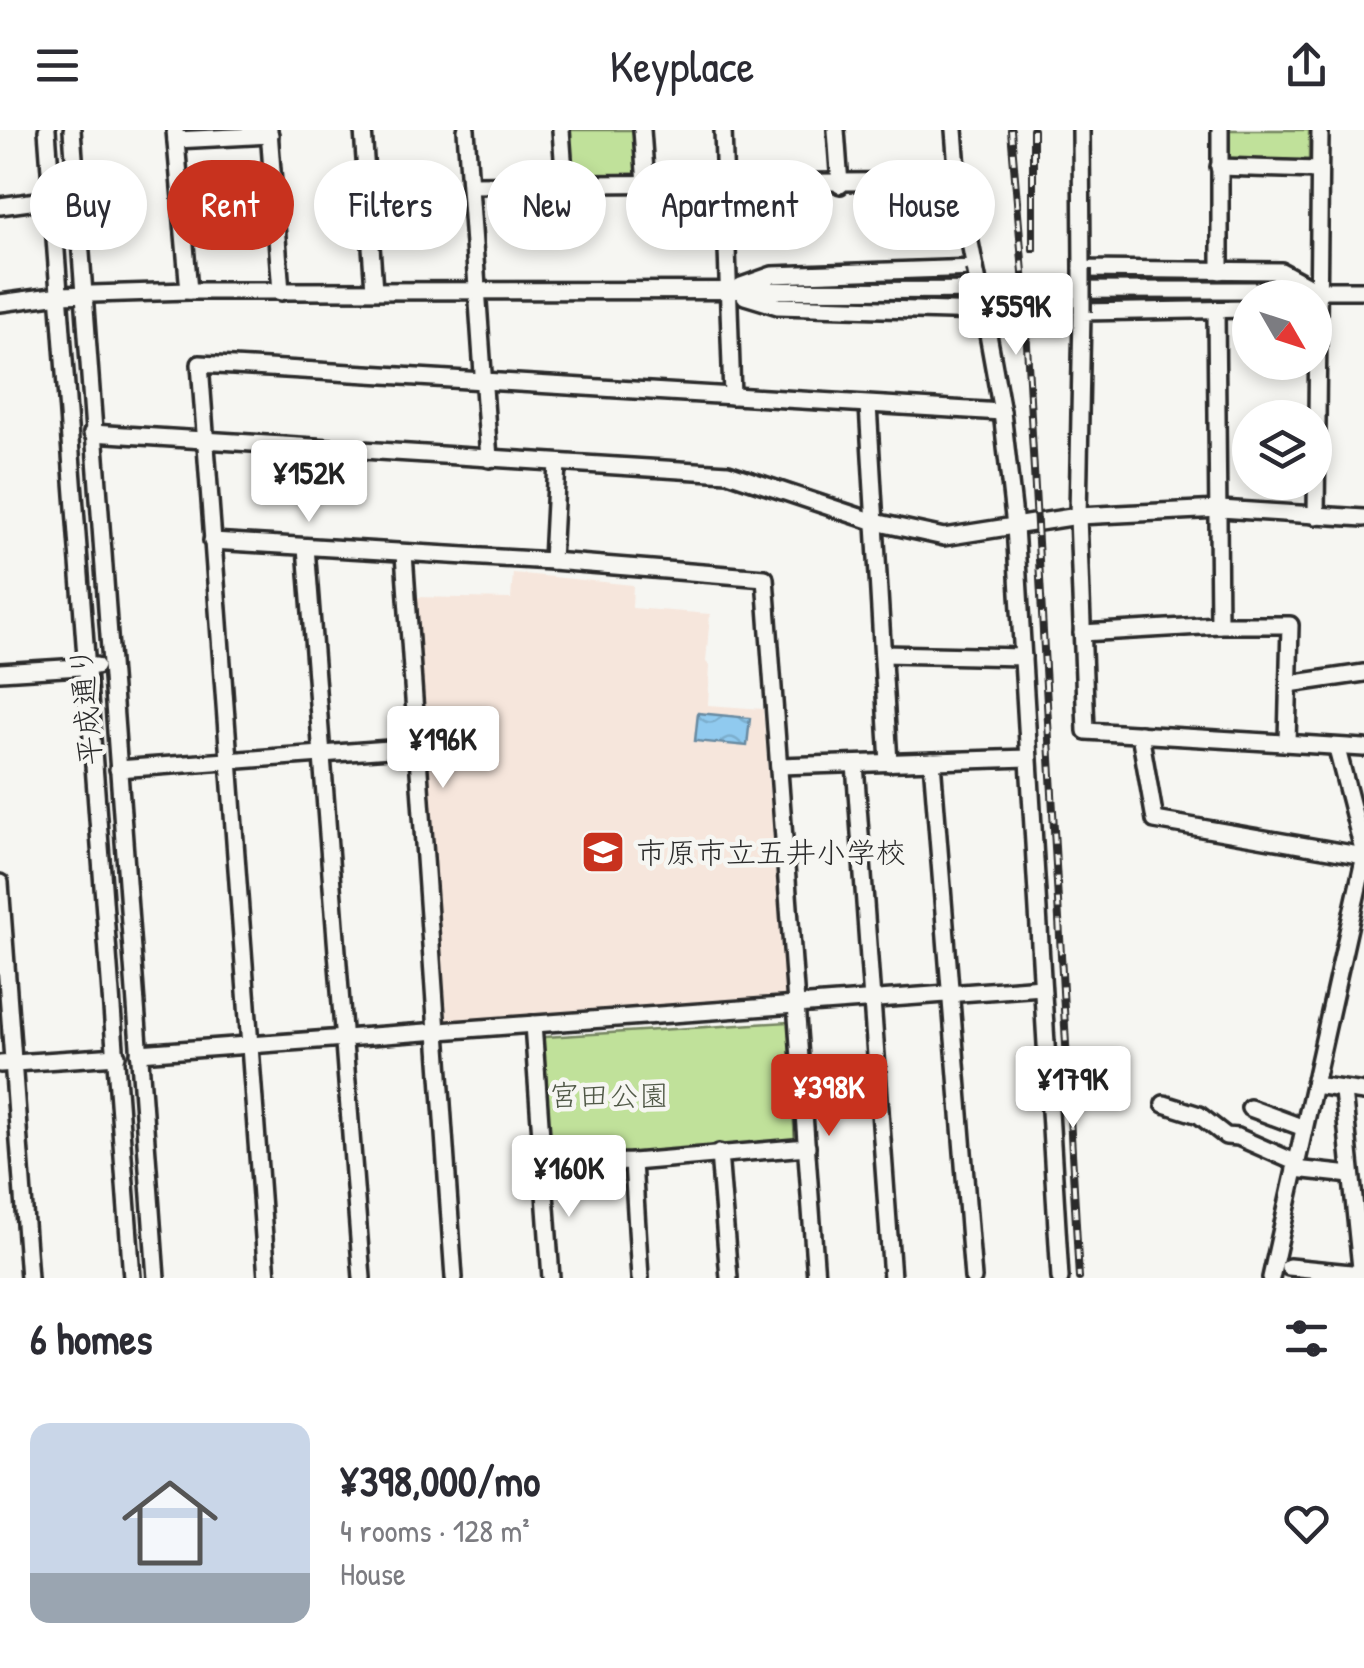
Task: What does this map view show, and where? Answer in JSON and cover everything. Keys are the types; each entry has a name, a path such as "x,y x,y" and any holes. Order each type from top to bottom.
{"street":[{"name":"平成通り","path":"48,130 50,160"},
{"name":"平成通り","path":"72,130 156,1278"},
{"path":"362,130 374,290"},
{"path":"466,130 489,459"},
{"path":"561,130 563,160"},
{"path":"642,130 644,160"},
{"path":"723,130 725,160"},
{"path":"836,130 840,185"},
{"path":"954,130 956,160"},
{"path":"1082,130 1078,516 1086,731 1364,748"},
{"path":"1220,130 1220,271"},
{"path":"1311,280 1320,130"},
{"path":"189,291 176,135 270,133 281,292"},
{"path":"1219,167 1319,170"},
{"path":"470,185 487,185"},
{"path":"833,185 853,185"},
{"path":"0,206 30,202"},
{"name":"平成通り","path":"56,250 132,1278"},
{"path":"728,250 732,396"},
{"path":"971,250 1002,412 1015,526 1060,1278"},
{"path":"730,291 772,275 975,268"},
{"path":"1082,269 1282,271 1293,280"},
{"path":"1332,292 1364,290"},
{"path":"0,303 60,295 189,291 1232,294"},
{"path":"730,291 778,306 984,312"},
{"path":"1216,310 1219,625"},
{"path":"1082,312 1232,310"},
{"path":"266,1278 200,364 1002,412"},
{"path":"1312,380 1316,516"},
{"path":"868,405 889,763"},
{"path":"92,433 728,473 875,522 944,537 1078,516 1220,509 1364,518"},
{"path":"552,560 557,464"},
{"path":"212,541 552,560 765,578 816,1278"},
{"path":"306,547 362,1278"},
{"path":"404,554 454,1278"},
{"path":"1082,633 1219,625 1290,626 1287,742"},
{"path":"883,654 1023,657"},
{"path":"0,672 110,664"},
{"path":"1288,684 1364,673"},
{"path":"1140,734 1154,820 1364,856"},
{"path":"118,769 418,748"},
{"path":"1270,1278 1364,856 1338,749"},
{"path":"779,766 1028,758"},
{"path":"932,761 973,1278"},
{"path":"855,764 892,1278"},
{"path":"0,884 7,1063 29,1278"},
{"path":"139,1054 1042,987"},
{"path":"533,1024 551,1278"},
{"path":"7,1063 117,1056"},
{"path":"1314,1085 1364,1092"},
{"path":"1289,1267 1362,1276 1343,1091"},
{"path":"1164,1104 1200,1115 1226,1136 1238,1137 1296,1166 1351,1175"},
{"path":"1250,1108 1304,1128"},
{"path":"542,1165 633,1162 807,1147"},
{"path":"719,1153 729,1278"},
{"path":"633,1162 640,1278"}],"shaded area":[{"name":"市原市立五井小学校","path":"513,573 633,585 632,608 710,614 708,705 763,709 785,995 778,1001 455,1025 443,1017 415,597 511,599"}],"green space":[{"path":"567,130 635,130 637,160 626,160 626,177 606,178 606,160 570,160"},
{"path":"1225,130 1309,130 1309,162 1225,160"},
{"name":"宮田公園","path":"788,1022 795,1143 556,1159 550,1152 541,1042 545,1037"}],"water":[{"path":"698,713 750,718 747,746 695,741"}],"railway":[{"path":"1011,130 1023,273 1079,1278"},
{"path":"1033,130 1033,249"}],"place":[{"name":"市原市立五井小学校","path":"603,852"}]}
